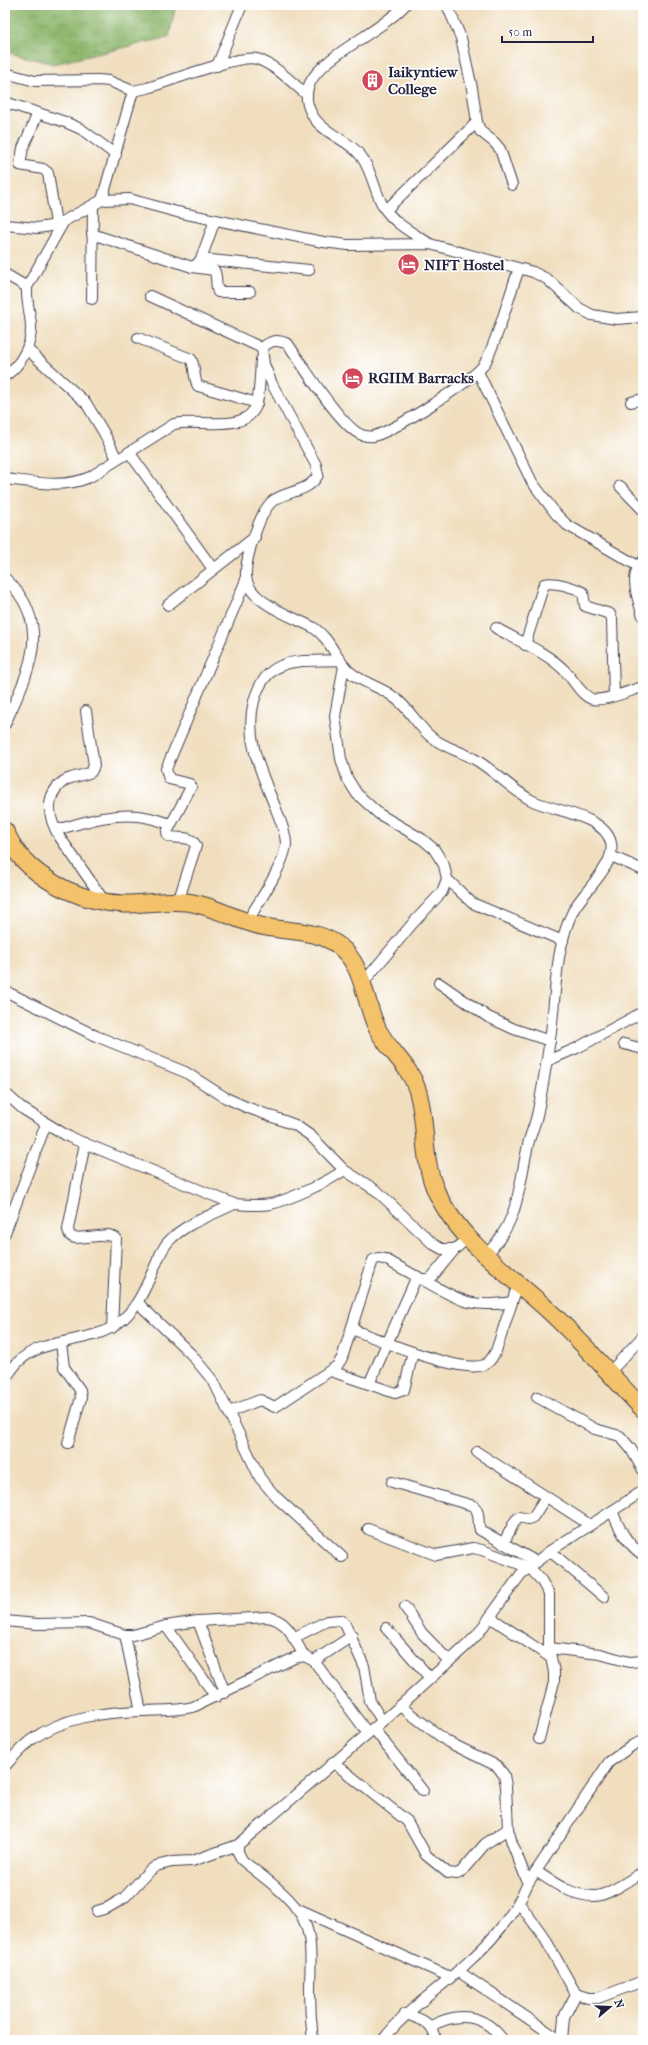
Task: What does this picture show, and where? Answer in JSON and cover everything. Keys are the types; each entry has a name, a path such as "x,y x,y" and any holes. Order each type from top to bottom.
{"highway":[{"path":"5,831 19,855 47,879 72,892 105,902 145,904 178,902 202,905 247,922 264,927 307,933 332,941 340,946 349,957 362,984 378,1029 387,1044 404,1064 416,1087 422,1108 430,1174 434,1187 442,1202 469,1237 486,1255 570,1331 643,1409"}],"street":[{"path":"217,66 242,5"},
{"path":"405,5 379,28 324,64 310,83 306,95 308,105 314,118 325,129 347,143 360,156 369,170 377,193 386,210 404,228 430,244 519,269 547,279 579,308 592,315 616,319 643,317"},
{"path":"447,5 453,15 461,38 480,131 500,149 512,185"},
{"path":"5,72 35,81 110,81 133,91 236,60 255,59 268,64 280,72 306,95"},
{"path":"102,200 133,91"},
{"path":"5,102 65,122 81,129 116,155"},
{"path":"5,376 18,366 27,349 31,327 27,287 60,223 48,173 43,169 20,165 23,148 38,113"},
{"path":"386,210 477,122"},
{"path":"5,225 37,228 60,223 102,200 130,199 177,212 324,242 348,245 430,244"},
{"path":"92,205 92,298"},
{"path":"192,267 201,259 215,220"},
{"path":"92,234 192,267 214,270 216,274 216,287 218,292 250,292"},
{"path":"201,259 310,270"},
{"path":"5,478 49,484 79,482 174,424 185,421 229,423 240,422 248,418 257,403 262,352 269,342 279,340 288,344 327,399 349,426 361,435 373,436 425,408 478,372 490,352 519,269"},
{"path":"5,274 27,287"},
{"path":"150,296 262,352 272,384 316,465 318,475 314,484 275,499 268,505 246,564 246,580 166,769 166,775 169,779 190,784 191,787 167,832 168,836 172,838 190,838 194,841 196,846 178,902"},
{"path":"138,338 191,359 194,365 195,380 198,386 257,403"},
{"path":"27,349 86,403 104,433 117,459"},
{"path":"478,372 532,482 556,514 567,524 640,564 635,584 643,616"},
{"path":"630,402 643,399"},
{"path":"129,452 213,569"},
{"path":"620,486 643,510"},
{"path":"168,605 255,537"},
{"path":"5,578 12,585 22,600 30,618 34,638 33,657 5,724"},
{"path":"246,580 251,591 263,601 323,635 352,675 386,691 398,700 429,735 444,746 476,760 514,790 532,801 549,808 569,812 589,821 604,830 611,842 612,856 575,907 567,924 563,942 547,1061 516,1207 505,1233 486,1255"},
{"path":"525,645 544,584 548,583 564,586 583,592 585,606 610,614 612,619 614,696"},
{"path":"496,628 564,669 584,694 592,699 614,696 643,687"},
{"path":"247,922 285,854 286,842 284,828 256,760 252,738 251,714 257,693 265,676 276,667 293,662 342,663"},
{"path":"342,663 335,716 341,759 347,778 357,794 379,814 422,838 434,849 444,866 447,879 472,903 563,942"},
{"path":"86,711 94,766 91,772 65,781 52,795 49,813 56,830 105,902"},
{"path":"56,830 98,819 125,815 139,816 171,824"},
{"path":"612,856 643,870"},
{"path":"362,984 413,923 442,892 447,879"},
{"path":"439,983 488,1017 514,1029 550,1041"},
{"path":"5,991 96,1036 185,1072 226,1098 295,1125 311,1136 344,1170 377,1191 433,1244 442,1249 455,1249"},
{"path":"547,1061 577,1048 643,1012"},
{"path":"624,1044 643,1049"},
{"path":"5,1093 46,1124 85,1143 234,1204 250,1206 272,1203 332,1179 344,1170"},
{"path":"5,1233 46,1124"},
{"path":"85,1143 68,1234 71,1237 76,1238 109,1235 116,1238 112,1328"},
{"path":"5,1379 19,1362 43,1348 101,1333 112,1328 129,1314 138,1303 162,1250 169,1240 180,1231 234,1204"},
{"path":"419,1277 427,1279 432,1277 455,1249 469,1237"},
{"path":"229,1412 260,1400 275,1406 331,1371 342,1358 373,1260 378,1258 385,1259 459,1299 473,1304 491,1305 512,1302"},
{"path":"369,1384 386,1343 419,1277"},
{"path":"352,1329 386,1343 438,1360 475,1366 484,1365 492,1359 518,1284"},
{"path":"138,1303 205,1369 214,1382 260,1478 276,1497 342,1557"},
{"path":"609,1373 643,1336"},
{"path":"61,1343 64,1367 80,1390 81,1398 68,1443"},
{"path":"331,1371 395,1393 404,1390 413,1352"},
{"path":"537,1397 595,1429 620,1436 631,1448 643,1470"},
{"path":"477,1452 590,1525"},
{"path":"392,1482 474,1506 479,1515 480,1530 533,1565 549,1594 549,1652 554,1672 554,1682 539,1739"},
{"path":"97,1910 107,1908 124,1898 148,1872 156,1866 172,1862 192,1861 238,1845 370,1730 400,1706 477,1635 521,1574 550,1551 643,1491"},
{"path":"503,1544 515,1521 519,1517 528,1519 534,1517 546,1497"},
{"path":"612,1511 624,1538 630,1545 643,1555"},
{"path":"368,1529 436,1555 473,1548 533,1565"},
{"path":"550,1551 604,1597"},
{"path":"405,1607 422,1633 449,1661"},
{"path":"5,1620 37,1624 89,1623 125,1635 139,1634 166,1626 198,1621 268,1617 279,1620 285,1625 304,1656 314,1661 370,1730 423,1791"},
{"path":"490,1617 549,1652 586,1652 629,1662 643,1661"},
{"path":"293,1638 327,1621 335,1619 340,1620 345,1624 352,1636 364,1666 370,1701 382,1721"},
{"path":"198,1621 220,1695"},
{"path":"166,1626 220,1695"},
{"path":"386,1628 430,1678"},
{"path":"125,1635 141,1711"},
{"path":"314,1661 352,1636"},
{"path":"5,1766 30,1741 47,1730 74,1718 141,1711 180,1710 193,1707 294,1658 304,1656"},
{"path":"400,1706 448,1742 496,1766 504,1775 508,1829 528,1883"},
{"path":"383,2040 405,2014 454,1974 497,1931 519,1903 528,1883 609,1762 633,1745 643,1741"},
{"path":"333,1762 407,1821 416,1834 426,1855 448,1873 457,1874 461,1872 485,1844 508,1829"},
{"path":"238,1845 238,1852 242,1860 296,1908 304,1920 309,1936 313,2040"},
{"path":"536,1871 566,1890 596,1896 605,1894 643,1872"},
{"path":"519,1903 544,1937 576,1994 588,1998 598,1998 642,1983"},
{"path":"296,1908 454,1974 561,2040 564,2017 576,1994"},
{"path":"405,2014 422,2019 431,2026 436,2040"},
{"path":"431,2026 452,2017 467,2017 489,2024 503,2040"}],"green space":[{"path":"5,5 176,5 169,37 54,64 5,52"}],"place":[{"name":"Iaikyntiew College","path":"372,81"},
{"name":"NIFT Hostel","path":"409,265"},
{"name":"RGIIM Barracks","path":"352,378"}]}
